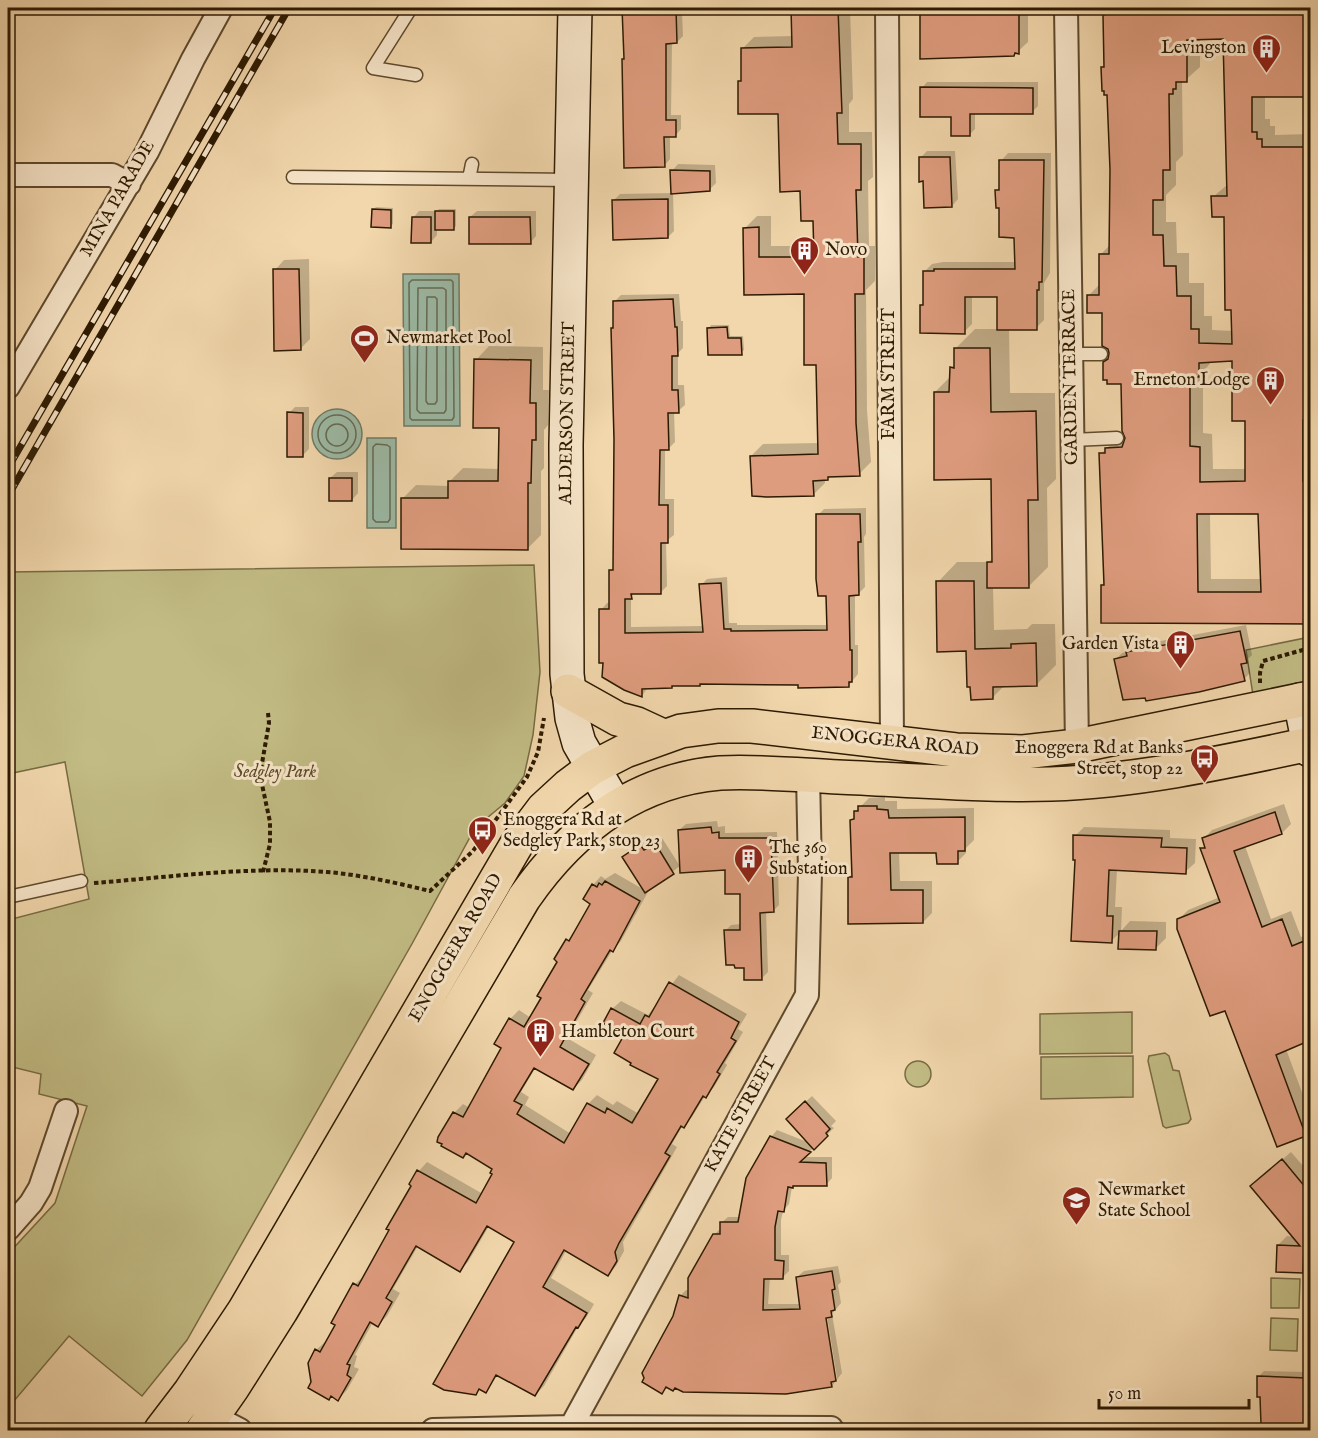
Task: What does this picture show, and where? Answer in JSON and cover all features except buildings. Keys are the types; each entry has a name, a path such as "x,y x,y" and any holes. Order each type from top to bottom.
{"main road":[{"name":"ENOGGERA ROAD","path":"161,1431 204,1373 244,1311 518,842 543,809 592,768 625,751 663,736 699,728 735,725 956,750 993,752 1050,750 1305,699"},
{"path":"557,701 637,724 663,736"},
{"name":"ENOGGERA ROAD","path":"218,1426 281,1311 524,898 567,844 616,807 667,784 701,776 735,773 1014,784 1093,782 1202,766 1310,746"}],"street":[{"name":"MINA PARADE","path":"8,387 147,152 193,58 221,8"},
{"name":"ALDERSON STREET","path":"575,8 573,180 557,701 592,768 616,807"},
{"name":"FARM STREET","path":"887,8 892,741"},
{"name":"GARDEN TERRACE","path":"1066,8 1077,746"},
{"path":"8,175 112,175 129,184"},
{"path":"1305,699 1310,746"},
{"name":"KATE STREET","path":"571,1427 807,995 810,872 808,775"},
{"path":"8,1229 31,1203 40,1188 66,1111"},
{"path":"433,1431 571,1427 831,1428"}],"lane":[{"path":"411,8 373,68 416,75"},
{"path":"469,179 472,164"},
{"path":"293,177 573,180"},
{"path":"1070,354 1101,354"},
{"path":"1072,440 1117,438"},
{"path":"8,897 81,881"}],"path":[{"path":"1260,687 1263,662 1311,648"},
{"path":"81,881 88,884 263,872 327,872 394,882 430,891 473,851 527,777 557,701"},
{"path":"263,872 270,844 270,822 260,776 267,736 268,713"}],"green space":[{"name":"Sedgley Park","path":"534,565 540,672 533,735 524,776 505,803 475,828 413,942 187,1340 142,1396 69,1336 8,1408 8,1254 55,1203 87,1106 39,1094 41,1074 8,1066 8,920 89,899 65,762 8,774 8,572"},
{"path":"1310,637 1310,682 1253,695 1246,650"},
{"path":"1132,1012 1132,1053 1040,1054 1040,1014"},
{"path":"1165,1053 1169,1056 1173,1070 1179,1071 1191,1119 1188,1123 1166,1128 1163,1126 1148,1061 1149,1056"},
{"path":"1133,1056 1133,1097 1041,1099 1041,1057"},
{"path":"918,1061 927,1065 931,1074 927,1083 918,1087 909,1083 905,1074 909,1065"},
{"path":"1271,1278 1300,1279 1299,1308 1271,1308"},
{"path":"1271,1318 1298,1319 1297,1351 1270,1350"}],"water":[{"path":"403,274 459,274 460,426 404,426"},
{"path":"332,409 342,409 355,416 362,429 362,439 355,452 342,459 332,459 323,455 316,448 312,439 312,429 316,420 323,413"},
{"path":"367,438 396,438 396,528 367,528"}],"railway":[{"path":"8,468 275,8"},
{"path":"8,496 289,8"}],"place":[{"name":"Levingston","path":"1267,74"},
{"name":"Novo","path":"804,276"},
{"name":"Newmarket Pool","path":"365,364"},
{"name":"Erneton Lodge","path":"1271,406"},
{"name":"Garden Vista","path":"1180,670"},
{"name":"Enoggera Rd at Banks Street, stop 22","path":"1204,784"},
{"name":"Enoggera Rd at Sedgley Park, stop 23","path":"482,856"},
{"name":"The 360 Substation","path":"748,884"},
{"name":"Hambleton Court","path":"540,1058"},
{"name":"Newmarket State School","path":"1077,1226"}]}
